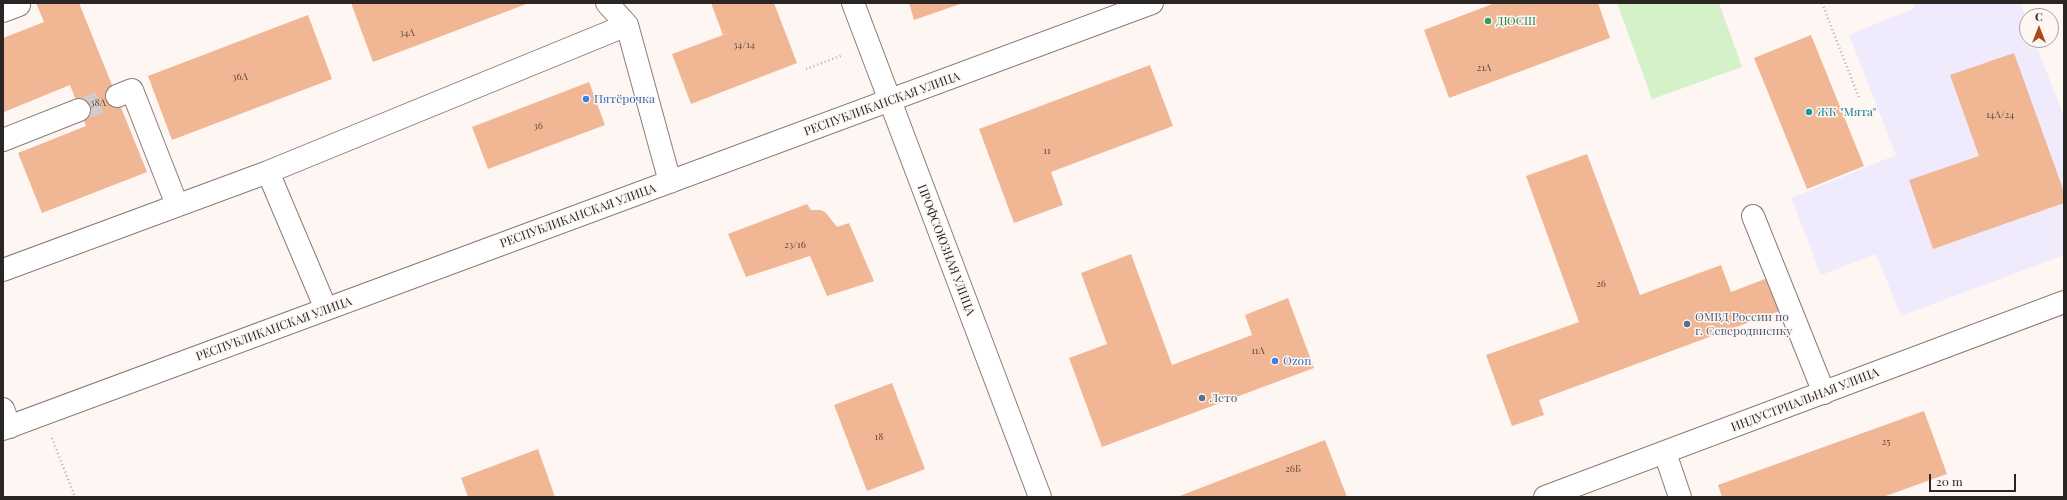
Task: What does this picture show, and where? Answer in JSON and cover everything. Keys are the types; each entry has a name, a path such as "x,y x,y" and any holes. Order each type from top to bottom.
{"street":[{"path":"607,3 627,26 670,182"},
{"name":"ПРОФСОЮЗНАЯ УЛИЦА","path":"852,3 1040,497"},
{"name":"РЕСПУБЛИКАНСКАЯ УЛИЦА","path":"5,422 43,414 1152,3"},
{"path":"3,270 268,172 627,26"},
{"path":"116,96 132,90 177,205"},
{"path":"3,140 80,110"},
{"path":"268,172 326,310"},
{"path":"1753,216 1824,393"},
{"name":"ИНДУСТРИАЛЬНАЯ УЛИЦА","path":"1545,497 2064,302"},
{"path":"1665,453 1680,497"}],"path":[{"path":"1822,3 1859,98"},
{"path":"806,68 843,56"},
{"path":"43,414 75,497"}],"shaded area":[{"path":"1913,3 2020,3 2022,8 2019,8 2019,48 2037,48 2064,116 2064,255 1901,316 1876,254 1821,275 1791,198 1896,155 1849,35 1915,8"}],"green space":[{"path":"1617,3 1719,3 1742,67 1652,99"}],"building":[{"path":"36,3 79,3 147,172 42,213 18,153 86,126 70,85 4,112 3,38 44,22"},
{"path":"351,3 529,3 373,62"},
{"path":"711,3 774,3 797,63 691,104 672,54 723,35"},
{"path":"909,3 963,3 914,20"},
{"path":"1495,3 1598,3 1610,38 1449,98 1424,30"},
{"path":"308,15 332,79 172,140 148,76"},
{"name":"ЖК \"Мята\"","path":"1811,35 1864,166 1807,189 1754,58"},
{"path":"2014,53 2064,192 2064,203 1933,249 1909,180 1979,156 1950,75"},
{"path":"1150,65 1173,126 1051,172 1063,205 1014,223 979,129"},
{"path":"589,82 605,125 488,169 472,127"},
{"path":"1587,154 1640,295 1721,265 1731,292 1773,276 1785,309 1539,400 1544,415 1512,426 1486,355 1579,322 1526,176"},
{"path":"807,204 811,210 821,210 826,213 837,227 849,223 874,281 827,296 810,256 746,277 728,234"},
{"path":"1131,254 1172,365 1252,335 1245,315 1288,298 1314,368 1102,447 1069,358 1107,344 1081,273"},
{"path":"892,383 925,469 867,491 834,405"},
{"path":"1924,411 1947,474 1883,497 1722,497 1718,485"},
{"path":"1325,440 1347,497 1177,497"},
{"path":"538,449 555,497 468,497 461,478"}],"tunnel":[{"path":"79,110 117,96"}],"place":[{"name":"ДЮСШ","path":"1488,21"},
{"name":"Пятёрочка","path":"586,99"},
{"name":"ЖК \"Мята\"","path":"1809,112"},
{"name":"ОМВД России по г. Северодвиснку","path":"1687,324"},
{"name":"Ozon","path":"1275,361"},
{"name":"Лето","path":"1202,398"}]}
